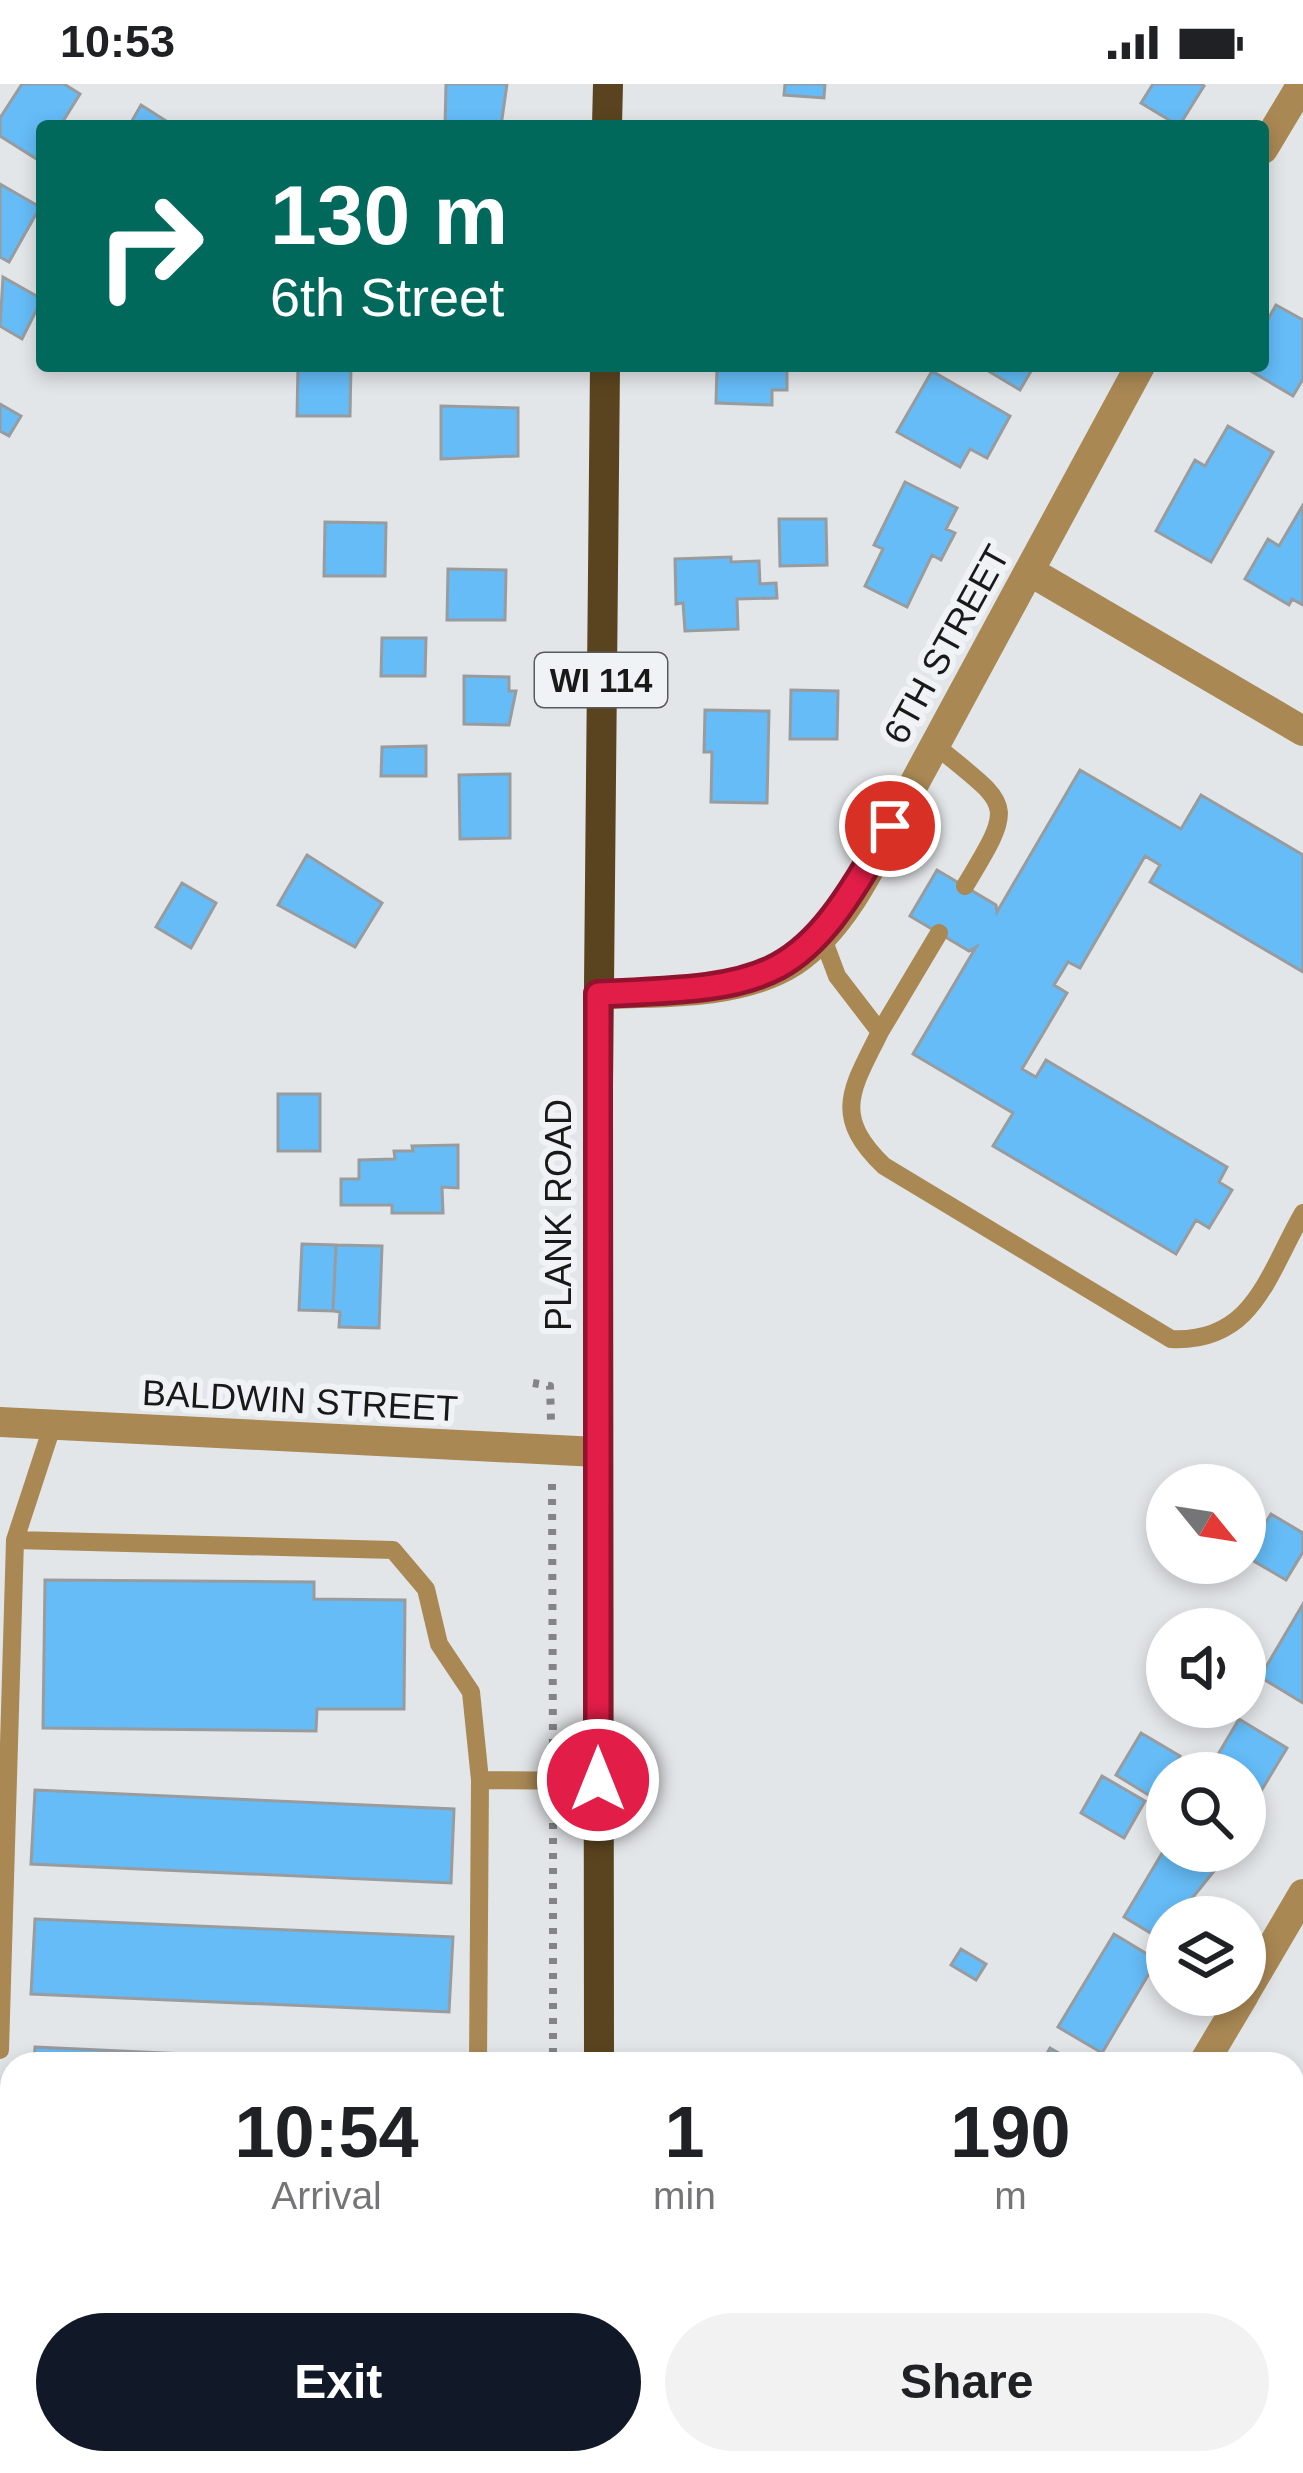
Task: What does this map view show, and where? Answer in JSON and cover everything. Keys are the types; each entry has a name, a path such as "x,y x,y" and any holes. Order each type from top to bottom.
{"main road":[{"path":"607,120 608,84"},
{"name":"PLANK ROAD","path":"599,2052 598,994 605,372"}],"street":[{"path":"1269,139 1302,84"},
{"name":"6TH STREET","path":"598,994 724,984 792,962 822,936 845,907 1137,372"},
{"path":"1031,572 1303,731"},
{"name":"BALDWIN STREET","path":"0,1423 597,1451"},
{"path":"1266,1957 1303,1894"},
{"path":"1210,2052 1231,2016"}],"lane":[{"path":"935,745 998,802 1001,826 964,886"},
{"path":"939,933 880,1032 849,1104 852,1126 884,1166 1171,1339 1212,1337 1240,1320 1303,1214"},
{"path":"822,936 837,976 880,1032"},
{"path":"0,2050 15,1540 52,1427"},
{"path":"15,1540 393,1550 426,1589 439,1644 471,1692 480,1780 478,2052"},
{"path":"480,1780 598,1780"}],"path":[{"path":"533,1383 550,1386 552,1450 553,2052"}],"building":[{"path":"22,84 64,84 80,94 64,120 36,120 36,159 0,136 0,118"},
{"path":"446,84 507,84 502,120 445,120"},
{"path":"785,84 825,84 824,98 784,95"},
{"path":"1153,84 1204,86 1183,120 1169,120 1141,103"},
{"path":"141,105 165,120 132,120"},
{"path":"0,184 36,205 36,214 9,262 0,257"},
{"path":"3,277 36,296 36,311 22,339 0,326"},
{"path":"1276,305 1303,320 1303,379 1293,396 1252,372 1269,372 1269,317"},
{"path":"298,372 351,372 350,416 297,416"},
{"path":"717,372 787,372 787,390 772,390 772,405 716,403"},
{"path":"931,372 1010,416 987,458 970,449 960,467 897,432"},
{"path":"990,372 1030,372 1020,390"},
{"path":"0,404 21,416 9,436 0,431"},
{"path":"441,406 518,408 518,456 441,459"},
{"path":"1228,426 1273,452 1211,562 1156,531 1195,460 1205,466"},
{"path":"905,482 957,508 946,529 955,533 941,560 932,555 907,607 865,586 883,549 874,545"},
{"path":"1303,505 1303,605 1292,599 1289,605 1245,579 1268,539 1279,546"},
{"path":"779,519 826,519 827,565 780,566"},
{"path":"325,522 386,523 385,576 324,576"},
{"path":"731,557 731,562 759,561 760,584 776,583 777,598 737,599 738,629 685,631 683,603 676,604 675,559"},
{"path":"448,569 506,570 505,620 447,620"},
{"path":"382,638 426,638 425,676 381,676"},
{"path":"464,676 509,677 509,691 516,691 509,725 464,724"},
{"path":"791,690 838,691 837,739 790,739"},
{"path":"705,710 769,711 767,803 711,802 712,752 704,752"},
{"path":"426,746 426,776 381,776 382,747"},
{"path":"1080,770 1181,829 1201,795 1303,855 1303,972 1150,882 1160,865 1145,856 1080,968 1068,962 1054,985 1067,993 1022,1069 1036,1077 1046,1060 1227,1167 1219,1182 1232,1190 1209,1228 1196,1220 1176,1254 993,1146 1013,1113 913,1054 976,947 969,951 910,916 937,870 996,905 997,912"},
{"path":"510,774 510,838 460,839 459,775"},
{"path":"307,855 382,903 355,947 278,905"},
{"path":"182,883 216,903 191,948 156,927"},
{"path":"278,1094 320,1094 320,1151 278,1151"},
{"path":"458,1145 458,1188 442,1187 443,1213 392,1213 392,1205 341,1205 341,1179 359,1179 359,1160 395,1159 394,1151 413,1151 412,1146"},
{"path":"302,1244 336,1245 333,1311 299,1310"},
{"path":"336,1245 382,1246 379,1328 339,1327 340,1312 333,1311"},
{"path":"1271,1514 1303,1533 1303,1552 1286,1580 1266,1568 1266,1522"},
{"path":"45,1580 314,1582 314,1599 405,1600 404,1709 317,1709 316,1731 43,1728"},
{"path":"1303,1604 1303,1703 1266,1681 1266,1667"},
{"path":"1234,1728 1254,1728 1287,1748 1266,1783 1266,1752 1219,1752"},
{"path":"1141,1733 1173,1752 1146,1752 1146,1793 1116,1775"},
{"path":"1102,1776 1145,1801 1124,1838 1081,1813"},
{"path":"35,1790 454,1809 451,1883 31,1864"},
{"path":"1151,1872 1213,1872 1194,1896 1146,1896 1146,1930 1124,1917"},
{"path":"35,1919 453,1937 449,2012 31,1994"},
{"path":"1114,1934 1146,1953 1146,1979 1100,2052 1058,2027"},
{"path":"961,1949 986,1964 976,1980 951,1965"},
{"path":"35,2047 143,2052 35,2052"}],"route":[{"path":"598,1780 598,994 724,984 792,962 845,907 890,826"}]}
